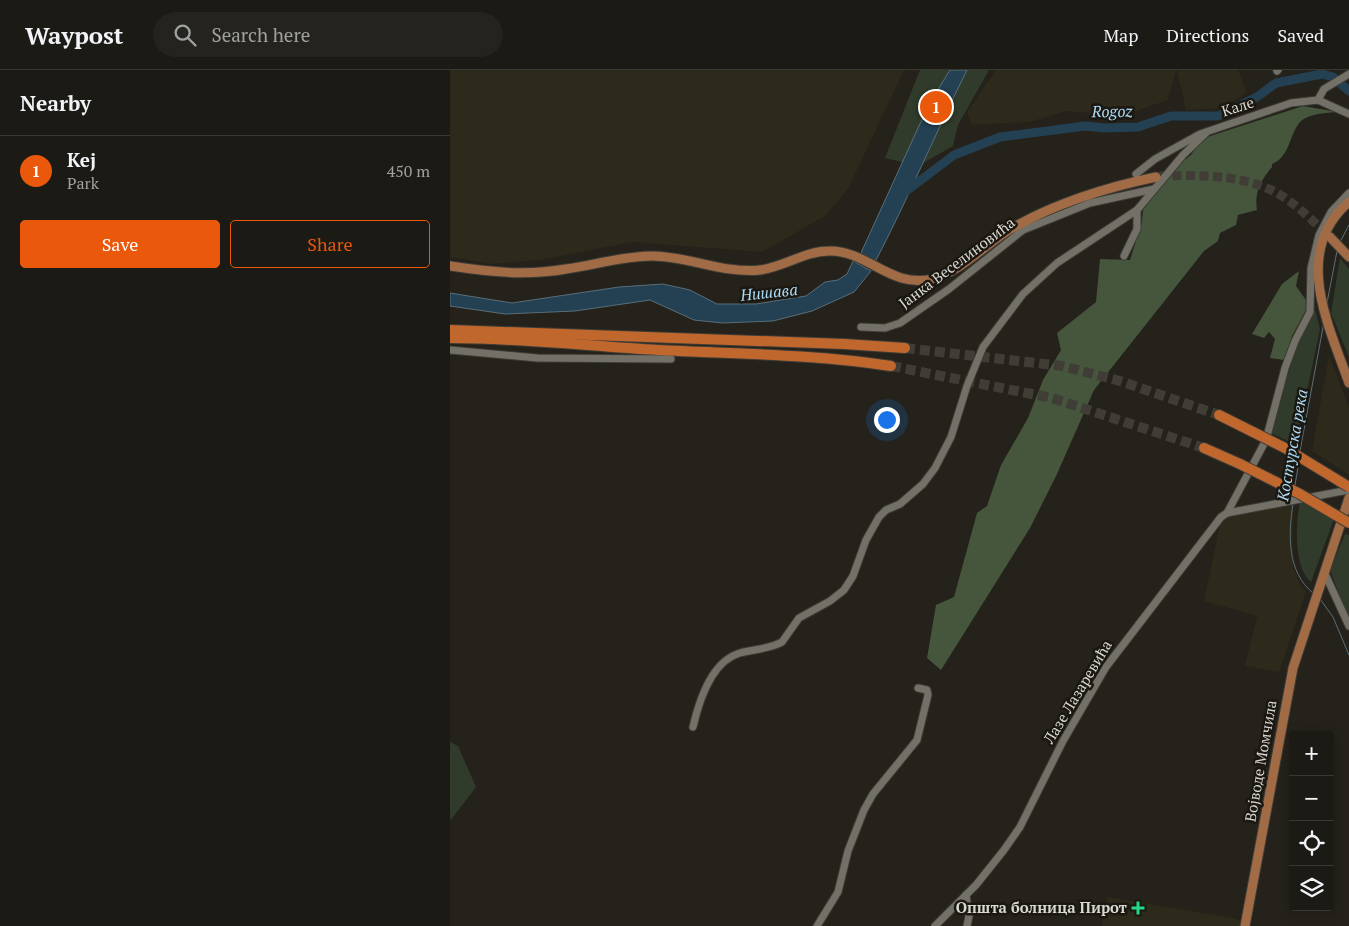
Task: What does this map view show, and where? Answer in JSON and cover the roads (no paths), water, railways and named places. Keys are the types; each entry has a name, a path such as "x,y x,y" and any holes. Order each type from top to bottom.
{"highway":[{"path":"450,330 844,344 905,348"},
{"path":"450,338 523,340 689,351 792,354 891,366"},
{"path":"1219,414 1285,448 1349,488"},
{"path":"1204,448 1300,494 1349,522"}],"main road":[{"path":"450,266 492,272 532,273 635,257 660,256 751,270 781,266 822,251 843,252 890,275 915,282 937,278 960,265 1001,235 1033,218 1122,185 1156,177"},
{"path":"1349,202 1334,220 1322,247 1317,277 1323,310 1349,383"},
{"path":"1331,238 1349,257"},
{"path":"1338,352 1349,366"},
{"path":"1323,574 1349,498"},
{"name":"Војводе Момчила","path":"1245,926 1290,681 1323,574"}],"street":[{"path":"1347,76 1324,89 1318,100 1349,114"},
{"name":"Кале","path":"1136,174 1155,159 1195,136 1291,103 1318,100"},
{"path":"693,726 703,692 726,660 738,653 782,642 799,618 830,601 847,586 854,576 866,540 878,517 886,510 900,504 923,484 935,468 951,437 967,386 983,348 1027,288 1057,263 1136,210 1206,133"},
{"name":"Јанка Веселиновића","path":"861,327 885,328 900,323 949,289 1012,236 1034,224 1090,203 1154,189"},
{"name":"Лазе Лазаревића","path":"935,926 966,895 999,857 1020,827 1063,741 1106,667 1194,550 1221,517 1227,513 1266,440 1285,368 1295,341 1310,312 1311,268 1319,235 1331,212 1349,193"},
{"path":"1124,256 1137,229 1136,210"},
{"path":"450,350 537,358 671,359"},
{"path":"1227,513 1349,488"},
{"path":"1323,574 1326,576 1349,626"},
{"path":"817,926 838,892 848,851 864,810 873,794 917,740 928,695 927,690 918,688"},
{"path":"966,895 969,916 967,926"}],"water":[{"path":"950,70 967,70 875,262 860,255 929,104"},
{"path":"853,261 871,271 854,292 812,311 773,321 722,323 694,320 650,300 575,311 505,314 450,306 450,293 512,303 619,287 663,284 690,290 717,304 756,304 806,296 825,282 838,280 847,274"}],"waterway":[{"name":"Rogoz","path":"905,192 954,155 1000,137 1085,126 1104,128 1138,127 1171,116 1218,116 1257,97 1276,83 1322,74 1333,77 1349,91"},
{"name":"Костурска река","path":"1340,242 1349,225"},
{"name":"Костурска река","path":"1327,303 1337,251"},
{"name":"Костурска река","path":"1300,451 1324,322"},
{"name":"Костурска река","path":"1295,485 1299,462"},
{"name":"Костурска река","path":"1293,504 1290,528 1291,552 1298,575 1313,593"},
{"name":"Костурска река","path":"1320,599 1333,617 1349,655"}],"tunnel":[{"path":"1159,176 1219,177 1249,182 1264,187 1291,202 1328,235"},
{"path":"905,348 1062,366 1120,381 1219,415"},
{"path":"891,366 1052,398 1204,448"}],"place":[{"name":"Кеј","path":"936,107"},
{"name":"Општа болница Пирот","path":"1138,908"}],"water label":[{"name":"Нишава","path":"769,292"}]}
